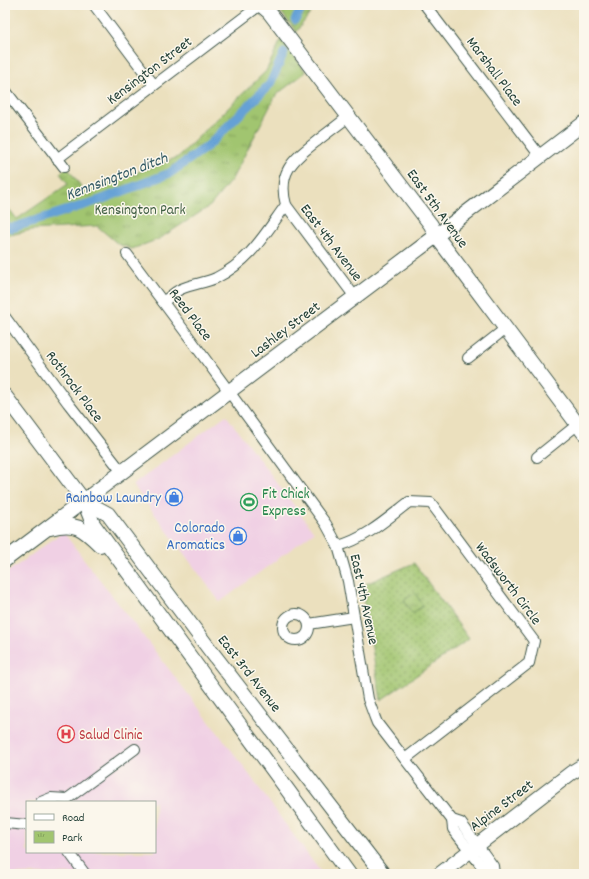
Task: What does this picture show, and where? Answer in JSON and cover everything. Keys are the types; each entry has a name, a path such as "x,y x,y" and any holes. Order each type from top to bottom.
{"main road":[{"name":"East 5th Avenue","path":"260,5 269,12 431,225 436,236 581,429"},
{"name":"Lashley Street","path":"5,560 230,392 584,122"},
{"name":"East 3rd Avenue","path":"5,396 84,501 93,524 349,874"},
{"name":"East 3rd Avenue","path":"84,501 108,514 210,650 383,874"},
{"path":"46,529 64,524 74,526 88,533 101,546 122,574 138,586"},
{"name":"Alpine Street","path":"440,874 571,773 584,765"}],"street":[{"path":"94,5 154,84"},
{"name":"Kensington Street","path":"5,90 61,163 154,84 260,5"},
{"name":"Marshall Place","path":"426,5 540,156"},
{"path":"163,302 182,288 214,279 231,269 254,249 286,205 283,194 284,180 296,157 348,117"},
{"name":"East 4th Avenue","path":"286,205 355,297"},
{"name":"Reed Place","path":"127,254 230,392"},
{"name":"Rothrock Place","path":"5,317 122,472"},
{"path":"468,358 505,329"},
{"name":"East 4th Avenue","path":"230,392 326,524 338,546 348,581 368,699 377,723 452,820 453,829 493,866 494,874"},
{"path":"537,457 581,429"},
{"name":"Wadsworth Circle","path":"338,546 349,543 363,536 409,502 430,503 534,641 529,663 405,759"},
{"path":"310,624 354,617"},
{"path":"44,801 51,798 67,799 135,749"},
{"path":"5,823 26,825"},
{"name":"East 4th Avenue","path":"473,848 487,873 490,874"},
{"path":"70,853 85,874"}],"shaded area":[{"path":"226,415 314,532 220,602 133,485"},
{"path":"63,532 232,751 322,874 5,874 5,574"}],"green space":[{"path":"276,5 320,5 312,11 296,32"},
{"name":"Kensington Park","path":"281,40 306,72 276,95 232,179 210,206 159,239 132,249 118,244 97,226 31,230 5,235 5,204 17,219 68,184 60,173 67,167 85,192 178,157 266,71"},
{"path":"414,563 469,639 381,700 361,586"},
{"path":"415,593 423,606 412,613 404,600"}],"waterway":[{"name":"Kennsington ditch","path":"295,20 304,5"},
{"name":"Kennsington ditch","path":"5,226 12,228 100,200 170,173 209,145 270,84 284,53"}],"place":[{"name":"Rainbow Laundry","path":"174,497"},
{"name":"Fit Chick Express","path":"249,502"},
{"name":"Colorado Aromatics","path":"238,536"},
{"name":"Salud Clinic","path":"66,734"}]}
